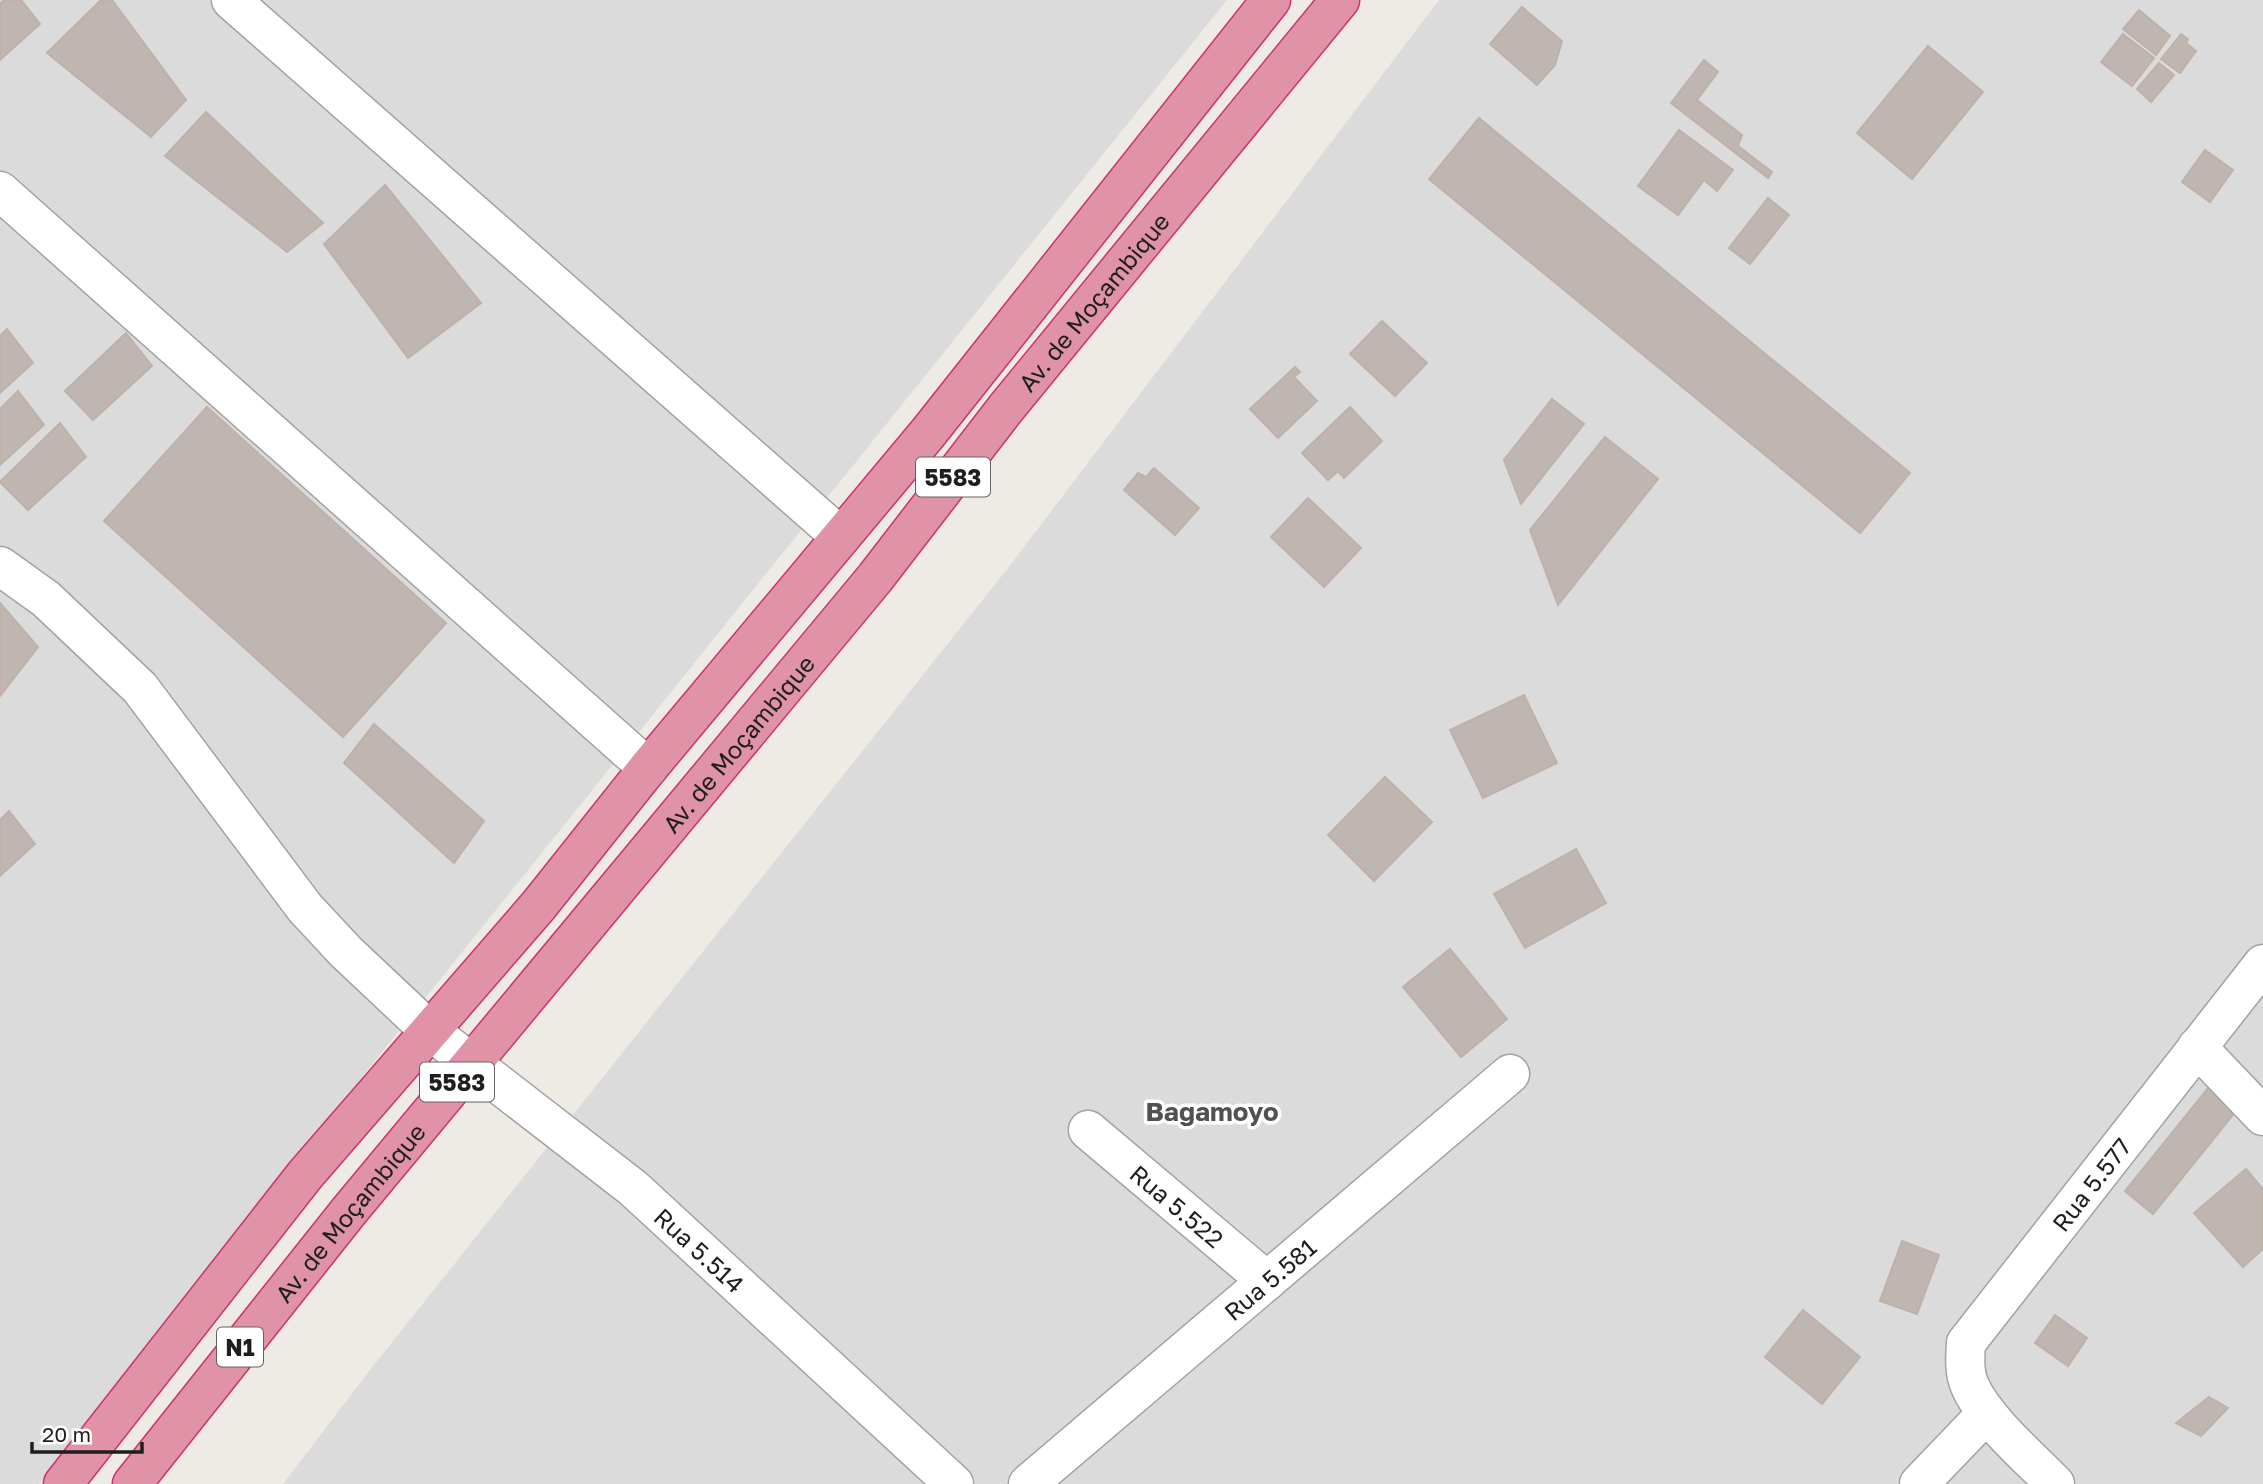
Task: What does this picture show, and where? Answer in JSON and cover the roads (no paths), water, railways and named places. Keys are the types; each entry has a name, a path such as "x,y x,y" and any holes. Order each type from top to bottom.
{"highway":[{"name":"Av. de Moçambique","path":"323,1156 539,905 648,768 928,433 1270,0"},
{"name":"Av. de Moçambique","path":"132,1484 349,1211 875,578 1006,408 1340,0"},
{"name":"N1","path":"63,1484 277,1209 323,1156"}],"street":[{"path":"231,0 842,537"},
{"path":"0,191 648,768"},
{"name":"Rua 5.514","path":"0,566 46,599 140,688 305,908 346,952 430,1031 633,1188 954,1484"},
{"name":"Rua 5.577","path":"2055,1484 1987,1413 1970,1386 1964,1363 1966,1343 2263,964"},
{"path":"2197,1047 2263,1116"},
{"name":"Rua 5.581","path":"1028,1484 1510,1074"},
{"name":"Rua 5.522","path":"1088,1130 1268,1280"},
{"path":"1920,1484 1987,1413"}],"district":[{"name":"Bagamoyo","path":"1212,1111"}]}
